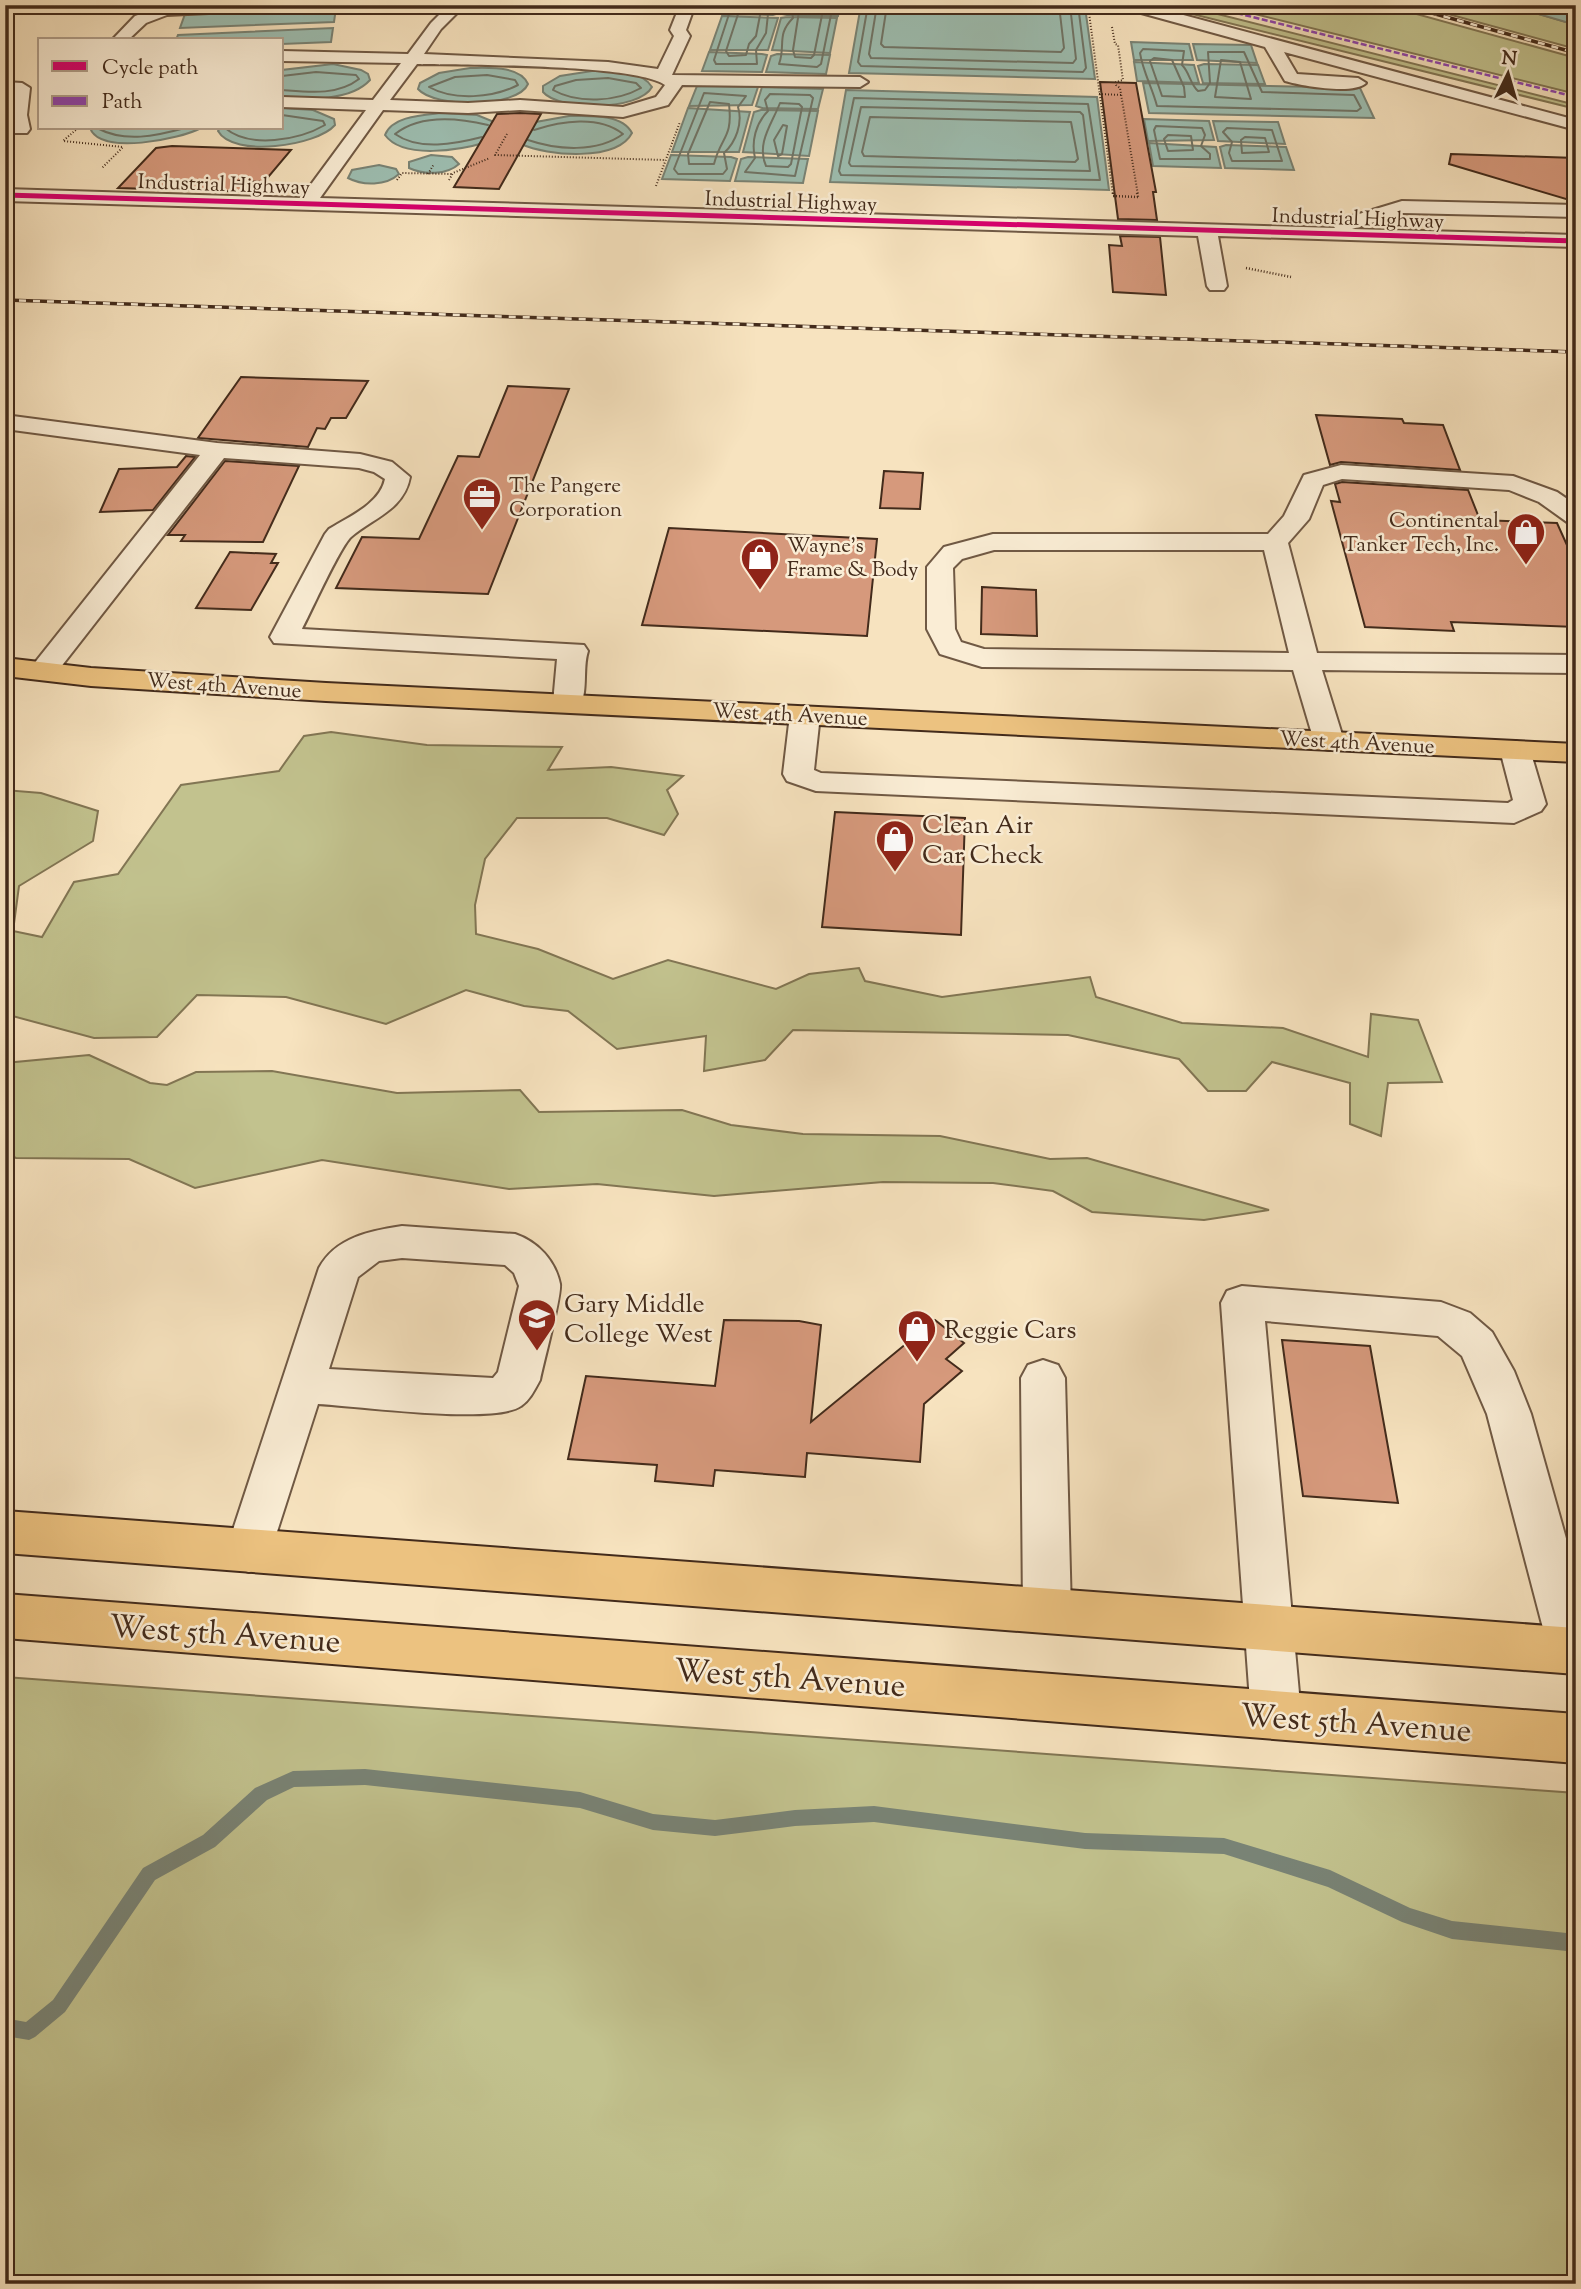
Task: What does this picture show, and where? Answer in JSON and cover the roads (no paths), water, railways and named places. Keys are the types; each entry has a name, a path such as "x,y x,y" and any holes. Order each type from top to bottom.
{"main road":[{"path":"5,8 79,5"},
{"name":"West 4th Avenue","path":"5,667 326,691 1576,753"},
{"path":"5,1532 1574,1651"},
{"name":"West 5th Avenue","path":"5,1616 1576,1739"}],"street":[{"path":"121,38 132,22 150,13 295,5"},
{"path":"306,204 436,26 458,5"},
{"path":"667,78 682,36 678,30 688,5"},
{"path":"1128,5 1576,125"},
{"path":"1272,45 1288,75 1295,79 1366,84 1412,81"},
{"path":"284,56 412,58 608,67 647,71 667,78 860,82"},
{"path":"284,102 468,108 520,105 623,112 662,101 674,84 667,78"},
{"path":"5,87 22,88 18,115 5,142"},
{"path":"13,129 38,114"},
{"name":"Industrial Highway","path":"5,195 306,204 1210,248 1317,234 1576,241"},
{"path":"1317,234 1402,207 1576,211"},
{"path":"1217,286 1210,248 1455,254 1478,250 1480,247 1477,239"},
{"path":"5,422 217,450 360,461 383,467 398,477 396,487 377,510 338,534 284,636 574,651 570,662 569,704"},
{"path":"43,671 217,450"},
{"path":"1576,517 1548,498 1513,483 1341,472 1312,480 1296,519 1275,542 993,542 953,553 940,567 942,629 950,648 982,658 1576,664"},
{"path":"1275,542 1329,741"},
{"path":"804,715 798,774 816,782 1514,813 1530,804 1515,750"},
{"path":"249,1551 341,1268 369,1247 402,1242 515,1250 531,1264 540,1286 518,1380 505,1394 485,1397 303,1385"},
{"path":"1276,1716 1271,1628 1242,1303 1441,1319 1457,1323 1471,1334 1494,1376 1508,1414 1574,1651"},
{"path":"1043,1378 1047,1611"}],"water":[{"path":"726,5 781,5 779,13 773,15 723,14"},
{"path":"785,5 840,5 838,16 782,14"},
{"path":"861,5 1085,7 1095,79 849,73"},
{"path":"1508,5 1576,5 1576,25"},
{"path":"336,8 334,22 180,28 185,14"},
{"path":"722,16 778,18 768,50 710,50"},
{"path":"781,18 837,18 830,53 772,50"},
{"path":"333,28 331,42 284,44 284,38 177,38 178,35"},
{"path":"1131,42 1189,44 1193,60 1134,60"},
{"path":"1193,44 1251,45 1257,63 1197,60"},
{"path":"709,52 767,55 762,72 702,71"},
{"path":"830,55 826,74 766,72 771,56"},
{"path":"1134,62 1194,65 1199,83 1137,81"},
{"path":"333,64 361,70 368,74 370,80 362,87 341,95 316,98 284,96 284,70"},
{"path":"1258,65 1265,84 1203,83 1198,66"},
{"path":"470,68 511,71 518,73 528,84 521,92 509,98 475,103 441,100 418,89 420,83 439,73"},
{"path":"592,71 633,74 647,81 652,87 632,101 599,106 565,103 543,92 543,86 560,76"},
{"path":"1143,83 1360,88 1374,118 1149,113"},
{"path":"697,86 758,87 752,105 689,106"},
{"path":"762,87 823,89 818,109 762,108 756,106"},
{"path":"846,90 1097,97 1109,190 830,182"},
{"path":"284,108 313,110 334,119 335,125 311,139 257,147 227,139 218,131 284,130"},
{"path":"688,108 750,112 739,152 672,152"},
{"path":"818,111 809,156 743,152 754,112"},
{"path":"441,113 477,115 499,124 487,142 448,150 405,148 393,143 385,135 401,120"},
{"path":"569,116 613,119 621,122 632,133 612,149 581,154 547,151 521,144 536,122"},
{"path":"1144,119 1209,121 1214,140 1148,141"},
{"path":"1213,121 1278,122 1285,144 1218,141"},
{"path":"92,130 196,130 177,137 142,143 109,141 97,136"},
{"path":"1149,143 1216,147 1221,168 1153,166"},
{"path":"1220,147 1286,147 1294,170 1225,168"},
{"path":"431,155 452,157 459,164 435,173 409,168 409,162"},
{"path":"671,155 737,159 730,181 662,179"},
{"path":"741,159 808,159 803,183 735,181"},
{"path":"379,165 396,169 399,174 388,181 374,184 348,178 352,170"}],"waterway":[{"path":"5,2023 11,2029 29,2031 59,2006 149,1874 209,1841 261,1794 293,1779 365,1777 580,1800 653,1822 715,1828 795,1818 874,1814 1085,1841 1224,1846 1330,1879 1408,1916 1452,1930 1576,1943"}],"railway":[{"path":"1403,5 1576,53"},
{"path":"5,300 1576,352"}],"place":[{"name":"The Pangere Corporation","path":"482,531"},
{"name":"Continental Tanker Tech, Inc.","path":"1526,566"},
{"name":"Wayne’s Frame & Body","path":"760,591"},
{"name":"Clean Air Car Check","path":"895,873"},
{"name":"Gary Middle College West","path":"537,1352"},
{"name":"Reggie Cars","path":"917,1363"}]}
